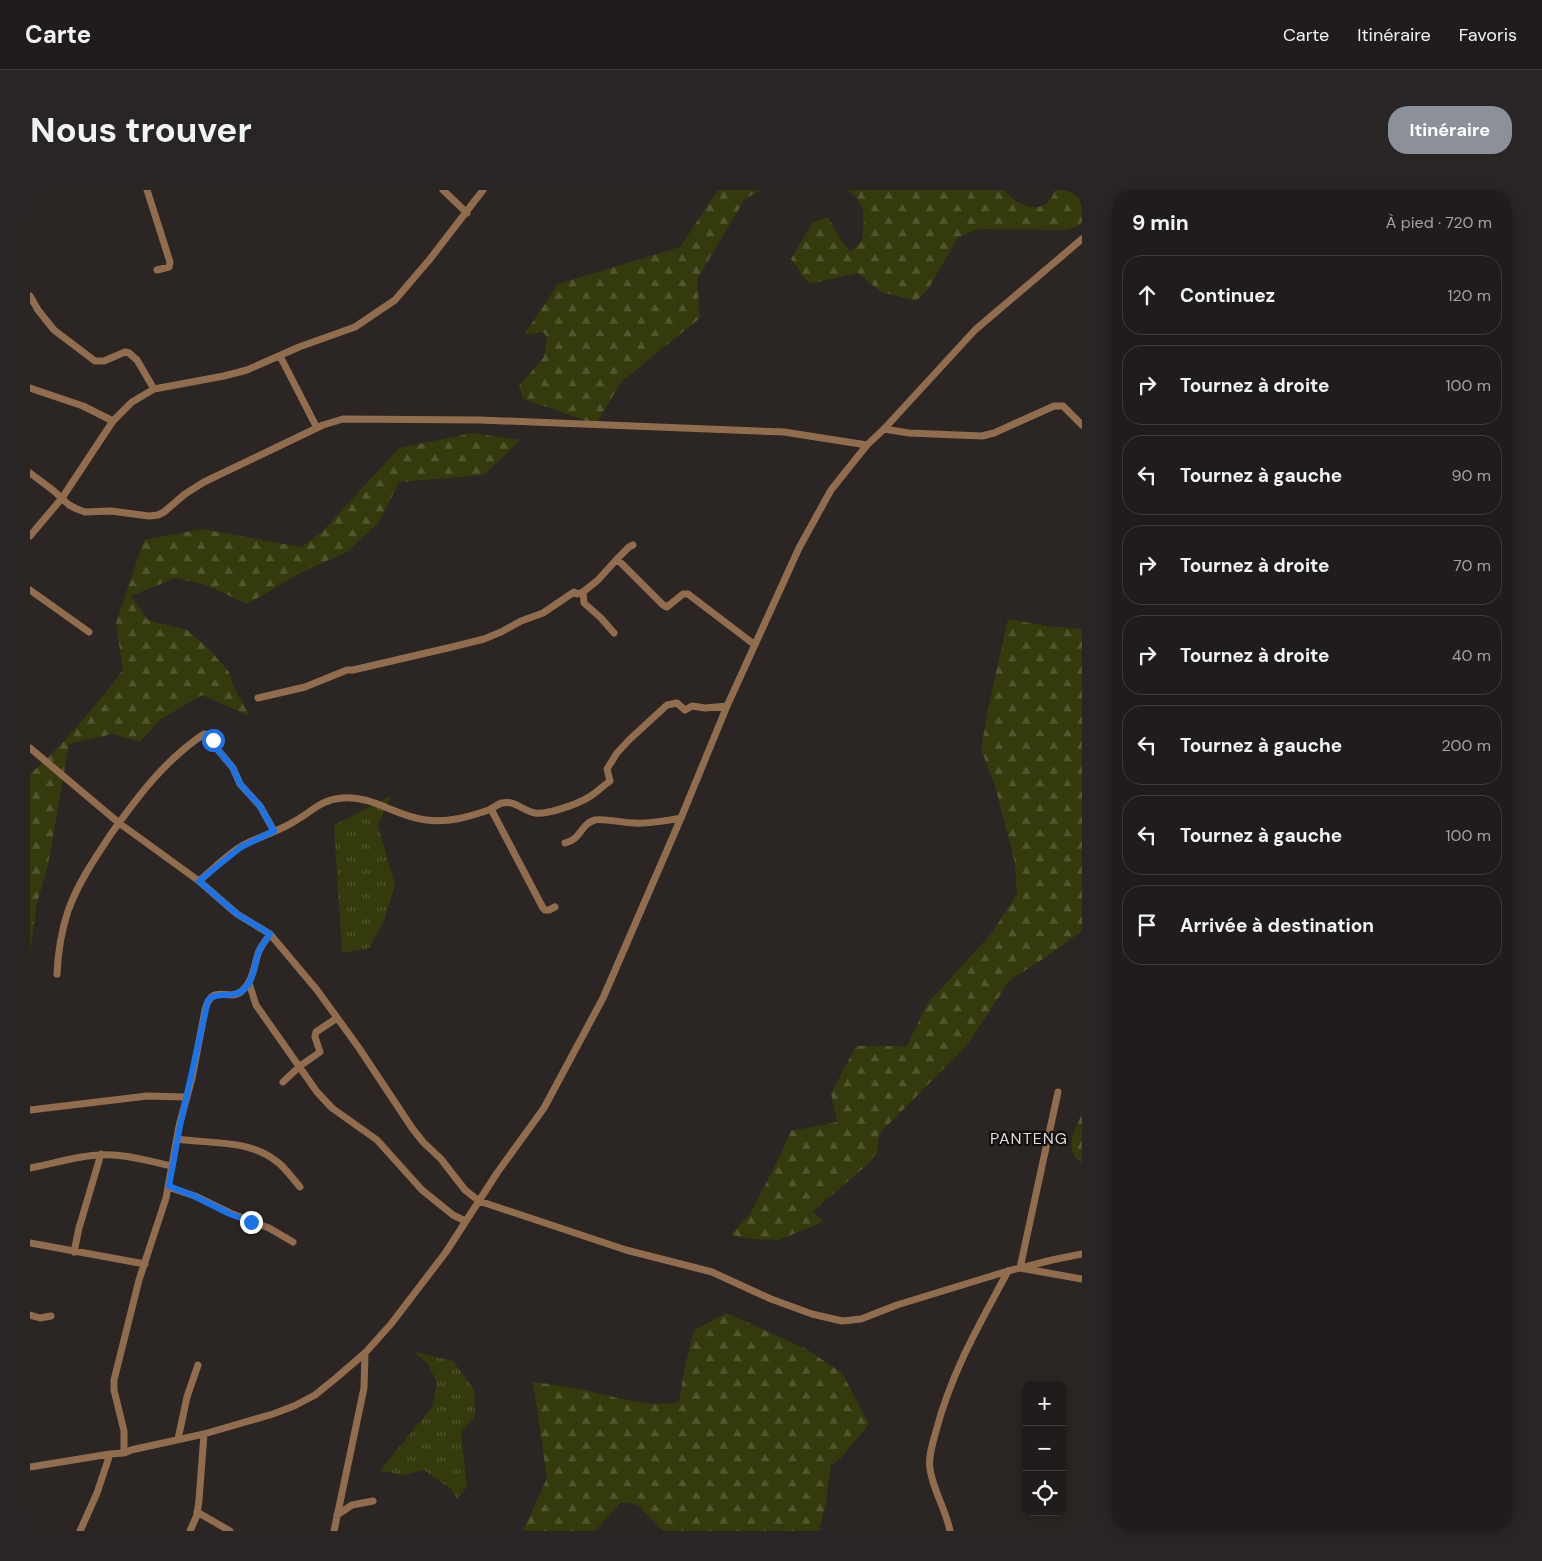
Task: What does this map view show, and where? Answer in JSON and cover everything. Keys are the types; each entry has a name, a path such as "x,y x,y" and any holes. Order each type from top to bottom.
{"street":[{"path":"147,190 170,262 168,267 157,270"},
{"path":"443,190 467,213"},
{"path":"30,536 62,498 113,421 132,402 154,389 247,370 299,347 355,327 394,300 415,279 483,190"},
{"path":"30,1467 124,1453 204,1434 294,1406 315,1395 365,1354 391,1324 446,1252 465,1221 544,1108 603,998 727,706 799,548 831,490 867,445 975,330 1082,239"},
{"path":"30,296 41,315 54,330 95,360 104,361 125,352 134,356 154,389"},
{"path":"280,356 317,428"},
{"path":"30,388 83,406 113,421"},
{"path":"884,429 909,434 982,436 994,433 1060,405 1082,424"},
{"path":"30,473 77,509 85,512 111,511 149,516 158,515 204,482 317,428 343,420 504,421 784,432 867,445"},
{"path":"258,698 305,687 347,670 452,648 500,632 543,613 574,592 577,594 583,592 598,580 633,545"},
{"path":"617,559 663,605 667,607 683,594 688,594 755,645"},
{"path":"30,590 89,632"},
{"path":"583,592 584,602 614,633"},
{"path":"199,881 241,847 294,822 322,803 342,798 362,799 424,820 454,820 510,802 535,813 576,803 589,797 610,781 607,769 617,753 667,705 677,703 685,710 692,706 705,708 727,706"},
{"path":"57,974 61,935 69,909 96,857 134,800 154,777 177,754 204,734 210,735 218,750 233,768 240,784 260,806 274,831"},
{"path":"30,748 119,823 199,881 237,914 270,934 317,990 359,1048 412,1128 423,1142 441,1159 465,1190 479,1201 626,1250 712,1272 771,1299 819,1316 842,1321 861,1319 898,1305 1008,1271 1082,1254"},
{"path":"491,809 543,908 549,910 555,907"},
{"path":"565,843 573,841 586,824 596,820 651,823 681,818"},
{"path":"124,1453 124,1431 114,1390 114,1380 133,1304 162,1215 208,1000 213,996 239,993 249,983 258,953 270,934"},
{"path":"249,983 256,1005 317,1092 332,1108 377,1140 422,1190 453,1215 465,1221"},
{"path":"283,1082 300,1066 320,1052 315,1038 316,1032 337,1018"},
{"path":"1020,1268 1058,1092"},
{"path":"30,1110 147,1096 186,1097"},
{"path":"177,1139 231,1144 260,1152 278,1162 300,1187"},
{"path":"30,1168 72,1158 101,1154 172,1166"},
{"path":"74,1252 79,1228 101,1154"},
{"path":"169,1186 230,1214 270,1228 293,1242"},
{"path":"30,1243 145,1264"},
{"path":"1020,1268 1082,1279"},
{"path":"950,1531 931,1476 931,1448 943,1404 957,1368 1008,1271"},
{"path":"30,1315 40,1318 51,1316"},
{"path":"334,1531 364,1388 365,1354"},
{"path":"178,1439 187,1397 198,1365"},
{"path":"190,1531 197,1512 204,1434"},
{"path":"80,1531 97,1493 110,1454"},
{"path":"336,1515 352,1504 373,1501"},
{"path":"197,1512 230,1531"}],"green space":[{"path":"718,190 761,190 745,199 697,279 700,318 621,382 596,424 523,399 519,386 544,357 547,337 543,332 524,335 558,284 680,247"},
{"path":"848,190 1004,190 1023,205 1038,207 1051,199 1055,190 1082,190 1082,222 1077,227 1065,230 979,229 958,237 928,289 916,301 881,292 858,273 809,284 791,259 813,222 828,217 841,240 850,251 862,241 864,219 862,207"},
{"path":"473,433 520,440 484,475 399,482 379,522 347,552 304,571 247,604 206,585 175,578 131,596 148,620 187,630 209,649 229,672 234,687 250,716 202,695 161,719 140,742 113,734 69,744 48,865 37,903 30,951 30,774 68,737 123,670 116,623 144,540 202,529 301,547 322,532 399,448"},
{"path":"1008,619 1047,626 1082,629 1082,931 1010,980 968,1044 879,1134 877,1153 868,1164 813,1211 824,1222 778,1240 753,1239 731,1235 750,1214 791,1131 837,1122 831,1094 856,1046 907,1046 927,1004 991,934 1017,894 1015,863 995,786 981,749"},
{"path":"391,796 378,825 395,885 384,921 369,948 342,953 334,825"},
{"path":"1082,1113 1082,1163 1076,1158 1071,1146"},
{"path":"727,1313 808,1350 842,1373 869,1424 841,1458 831,1465 826,1502 819,1531 663,1531 638,1505 621,1502 595,1531 523,1531 547,1478 533,1382 580,1389 642,1402 679,1402 694,1330"},
{"path":"414,1352 453,1361 474,1389 475,1417 461,1432 467,1487 457,1499 451,1489 424,1470 404,1475 380,1471 432,1407 437,1383 428,1364"}],"district":[{"name":"PANTENG","path":"1029,1138"}],"route":[{"path":"213,740 218,750 233,768 240,784 260,806 274,831 241,847 199,881 237,914 270,934 258,953 249,983 244,990 239,993 213,996 208,1000 180,1126 169,1186 251,1222"}]}
